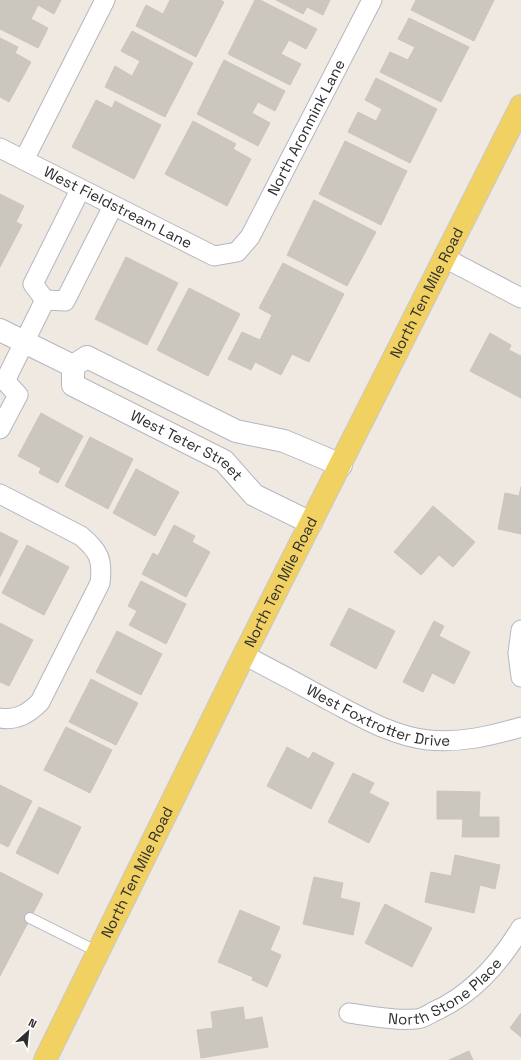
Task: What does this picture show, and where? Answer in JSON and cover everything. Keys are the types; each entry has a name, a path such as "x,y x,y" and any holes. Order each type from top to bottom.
{"main road":[{"name":"North Ten Mile Road","path":"45,1060 244,655 521,106"}],"street":[{"path":"24,160 105,0"},
{"name":"North Aronmink Lane","path":"237,252 250,237 372,0"},
{"name":"West Fieldstream Lane","path":"0,148 80,190 214,256 237,252"},
{"path":"44,300 33,284 80,190"},
{"path":"44,300 65,301 113,206"},
{"path":"445,258 521,298"},
{"path":"0,429 18,395 3,380 24,342 44,300"},
{"path":"0,330 73,366 87,358 236,431 284,441 340,465"},
{"name":"West Teter Street","path":"73,366 73,385 224,460 254,494 311,523"},
{"path":"0,494 81,536 93,546 100,558 102,570 100,583 40,702 30,712 8,718"},
{"path":"521,630 518,653 521,677"},
{"name":"West Foxtrotter Drive","path":"244,655 379,727 404,735 428,740 452,741 477,739 521,726"},
{"name":"North Stone Place","path":"349,1013 392,1019 418,1019 444,1007 487,975 504,956 521,928"}],"lane":[{"path":"30,918 98,952"}],"building":[{"path":"0,0 61,0 54,14 38,5 31,19 48,28 38,48 0,29"},
{"path":"170,0 220,0 224,2 196,57 136,26 146,5 163,14"},
{"path":"255,0 260,0 317,29 306,49 289,40 281,54 301,64 290,85 228,54"},
{"path":"276,0 330,0 323,15 307,7 303,14"},
{"path":"416,0 494,0 474,41 411,10"},
{"path":"409,18 469,47 441,102 380,72 390,52 408,60 415,47 398,39"},
{"path":"132,31 193,63 165,117 105,87 115,66 132,76 140,61 121,51"},
{"path":"0,38 18,47 15,53 31,62 9,102 0,97"},
{"path":"224,60 285,91 275,111 258,102 252,113 270,123 258,146 197,114"},
{"path":"376,78 437,109 410,163 348,132 358,112 376,121 382,109 365,100"},
{"path":"96,100 112,108 115,101 161,125 134,179 72,147"},
{"path":"193,121 236,144 233,149 251,159 227,206 165,174"},
{"path":"345,141 407,171 381,225 319,194"},
{"path":"0,194 24,206 16,222 22,225 0,267"},
{"path":"314,200 376,232 347,286 287,255"},
{"path":"126,257 178,283 147,345 95,319"},
{"path":"283,263 344,294 309,362 292,354 281,375 255,362 251,370 228,359 242,332 260,340 272,315 259,308"},
{"path":"189,288 240,314 208,376 157,350"},
{"path":"490,333 511,345 509,350 521,356 521,398 470,371"},
{"path":"41,413 83,436 58,483 39,473 41,468 18,456"},
{"path":"90,437 133,459 108,509 65,486"},
{"path":"136,469 179,492 155,536 113,513"},
{"path":"521,487 521,534 498,529 505,493 519,496"},
{"path":"433,506 475,542 453,567 439,555 421,575 394,552"},
{"path":"174,525 195,536 192,542 210,552 186,597 142,574 153,553 158,556"},
{"path":"0,532 18,541 0,577"},
{"path":"27,545 69,567 44,615 2,593"},
{"path":"141,581 186,604 166,644 129,625 137,611 128,606"},
{"path":"349,608 395,631 376,669 330,645"},
{"path":"434,621 444,626 439,636 470,652 454,684 432,673 423,692 403,682"},
{"path":"0,623 33,640 9,686 0,682"},
{"path":"117,631 162,654 141,695 96,672"},
{"path":"91,679 138,703 116,745 69,722"},
{"path":"66,727 112,750 90,793 44,770"},
{"path":"287,747 309,759 313,752 334,763 311,809 267,786"},
{"path":"353,773 374,783 369,793 389,803 369,843 328,822"},
{"path":"0,785 32,801 8,847 0,843"},
{"path":"437,791 480,792 479,817 499,817 499,837 462,837 463,819 437,819"},
{"path":"39,807 81,827 58,874 16,853"},
{"path":"455,855 500,865 495,889 480,885 474,913 425,902 431,872 451,876"},
{"path":"0,872 43,894 0,976"},
{"path":"314,877 343,883 340,898 360,903 353,935 303,924"},
{"path":"385,904 432,928 412,967 365,943"},
{"path":"240,910 280,927 270,950 281,955 267,987 252,980 253,977 218,962"},
{"path":"243,1007 245,1020 262,1017 268,1047 201,1058 197,1030 213,1028 211,1012"},
{"path":"521,1013 521,1037 510,1028"},
{"path":"469,1051 473,1060 449,1060"}]}
